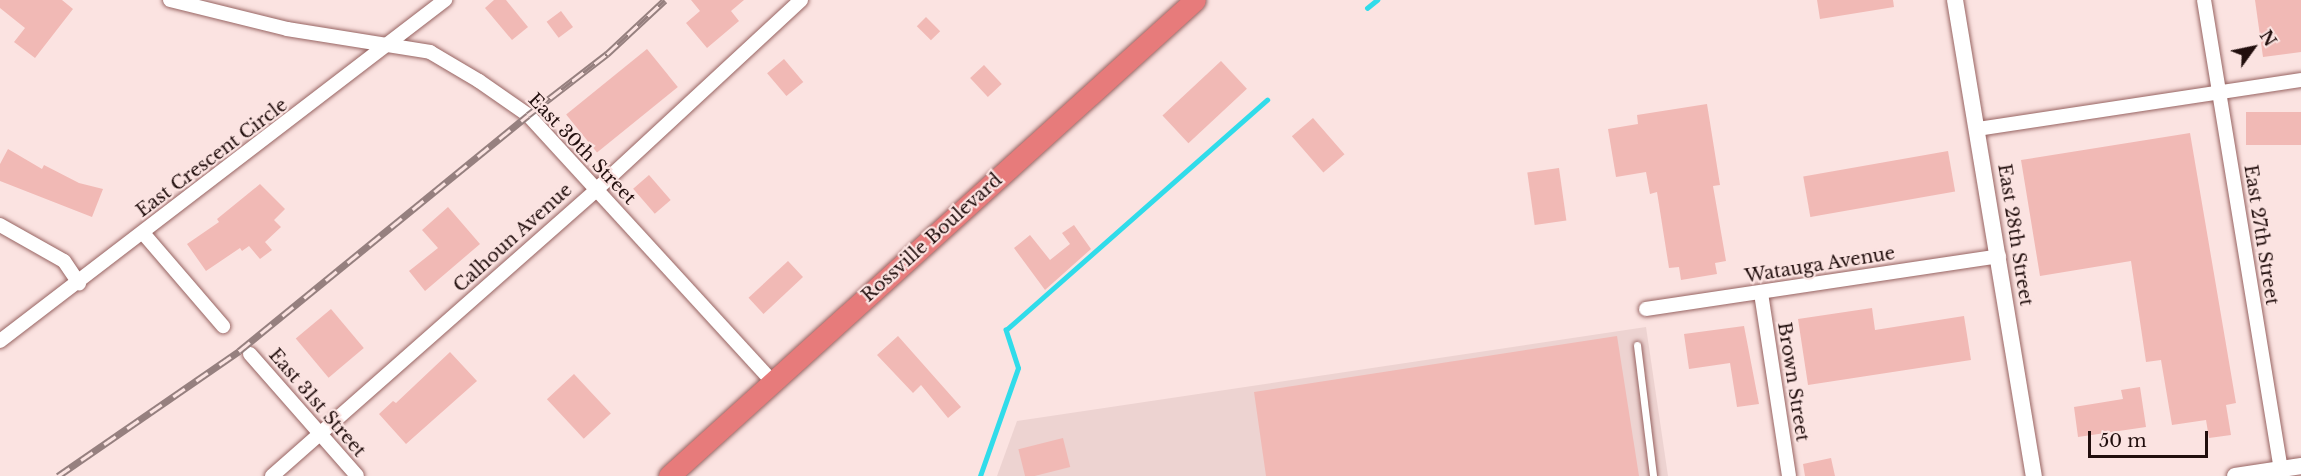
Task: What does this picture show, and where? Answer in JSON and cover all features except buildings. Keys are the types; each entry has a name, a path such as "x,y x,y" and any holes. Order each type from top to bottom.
{"highway":[{"name":"Rossville Boulevard","path":"669,476 1195,0"}],"street":[{"name":"East 30th Street","path":"170,0 287,29 430,52 528,114 773,382"},
{"name":"Calhoun Avenue","path":"272,476 597,189 801,0"},
{"name":"East 28th Street","path":"1955,0 2034,476"},
{"name":"East 27th Street","path":"2204,0 2281,472"},
{"name":"East Crescent Circle","path":"0,341 390,45 441,1"},
{"path":"1977,129 2301,80"},
{"path":"0,225 64,261 79,283"},
{"path":"143,233 223,326"},
{"name":"Watauga Avenue","path":"1646,309 1999,256"},
{"name":"Brown Street","path":"1761,293 1789,476"},
{"name":"East 31st Street","path":"250,354 357,476"},
{"path":"2235,476 2281,472 2301,466"}],"lane":[{"path":"1637,345 1653,476"}],"shaded area":[{"path":"1646,327 1668,476 997,476 1017,421"}],"waterway":[{"path":"1367,8 1377,0"},
{"path":"980,476 1018,368 1006,330 1267,100"}],"railway":[{"path":"58,476 239,351 528,115 607,54 665,0"}]}
